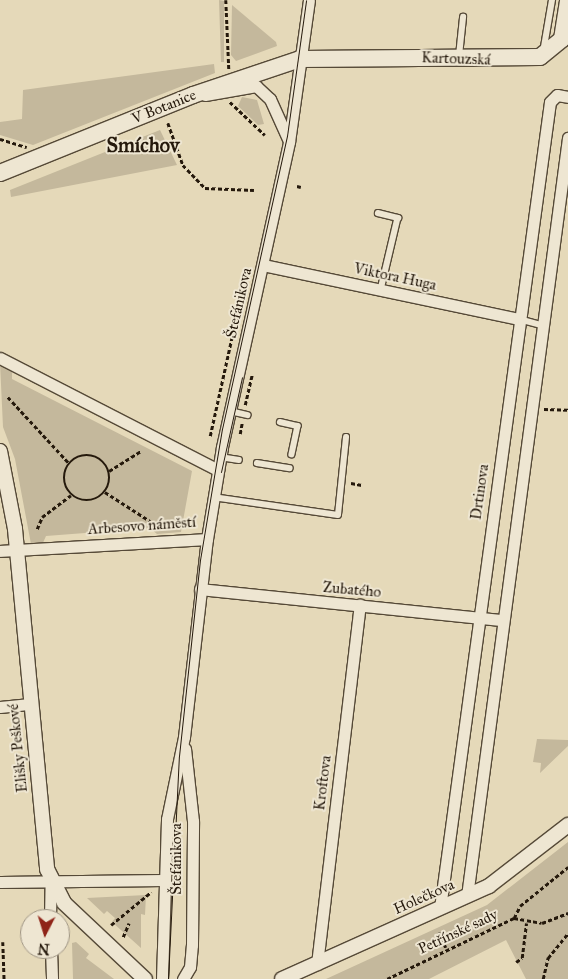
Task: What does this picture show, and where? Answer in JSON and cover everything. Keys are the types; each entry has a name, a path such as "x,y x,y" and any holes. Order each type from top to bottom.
{"main road":[{"path":"538,58 562,39 568,0"},
{"name":"Kartouzská","path":"303,59 538,58"},
{"name":"V Botanice","path":"0,173 193,95 303,59"}],"street":[{"name":"Štefánikova","path":"218,470 289,142 303,59 309,0"},
{"path":"193,95 221,95 256,86 270,99 289,142"},
{"name":"Drtinova","path":"440,908 478,617 550,102 557,95 568,97"},
{"path":"467,896 541,325 568,138"},
{"name":"Viktora Huga","path":"263,265 519,319"},
{"path":"0,358 218,470"},
{"path":"0,451 17,551"},
{"name":"Arbesovo náměstí","path":"0,551 207,539 218,470"},
{"name":"Štefánikova","path":"162,979 163,880 167,819 184,737 207,539"},
{"name":"Elišky Peškové","path":"17,551 30,704 51,880"},
{"name":"Zubatého","path":"200,589 502,620"},
{"name":"Kroftova","path":"318,964 360,605"},
{"path":"0,708 30,704"},
{"name":"Štefánikova","path":"183,979 192,956 193,821 184,737"},
{"name":"Holečkova","path":"282,979 467,896 528,858 568,825"},
{"path":"50,909 51,880"},
{"path":"51,880 64,903 145,979"},
{"path":"0,882 163,880"},
{"path":"51,959 52,979"}],"lane":[{"path":"538,58 548,36 552,0"},
{"path":"459,58 462,16"},
{"path":"378,213 398,218 381,290"},
{"path":"519,319 541,325"},
{"path":"230,411 246,415"},
{"path":"280,422 298,426 292,454"},
{"path":"214,497 338,515 346,437"},
{"path":"220,457 239,460"},
{"path":"257,463 290,468"}],"path":[{"path":"226,0 229,70"},
{"path":"227,99 266,135"},
{"path":"168,122 183,165 205,188 254,190"},
{"path":"0,138 32,148"},
{"path":"210,436 232,336"},
{"path":"240,434 246,415 253,370"},
{"path":"8,397 69,463"},
{"path":"538,409 568,410"},
{"path":"109,471 141,451"},
{"path":"88,455 101,460 109,471 105,492 92,500 71,495 64,476 69,463 88,455"},
{"path":"105,492 150,521"},
{"path":"37,529 42,517 71,495"},
{"path":"514,918 520,906 568,867"},
{"path":"111,925 151,892"},
{"path":"516,962 522,958 526,923 542,923 568,913"},
{"name":"Petřínské sady","path":"387,979 446,948 514,918 526,923"},
{"path":"123,937 129,922"},
{"path":"439,932 446,948"},
{"path":"543,979 548,958 568,933"},
{"path":"3,942 4,979"}],"shaded area":[{"path":"219,0 224,1 224,62 221,62"},
{"path":"232,5 276,42 277,46 236,61 231,55"},
{"path":"214,64 215,73 33,145 0,135 0,122 22,119 23,90"},
{"path":"242,97 257,100 264,124 258,125 238,106"},
{"path":"160,130 177,165 11,197 10,190"},
{"path":"0,363 12,369 12,379 192,471 181,532 157,534 150,528 46,536 42,545 31,544 15,459 3,427"},
{"path":"537,739 568,740 568,746 540,773 541,763 533,762"},
{"path":"568,842 568,979 526,979 506,940 429,979 326,979 487,905"},
{"path":"146,895 145,915 141,914 141,948 112,922 115,918 107,911 104,914 87,898"},
{"path":"76,942 89,954 86,958 114,979 73,979 72,943"}],"tram line":[{"path":"168,979 179,756 200,560 222,429 287,136 306,0"},
{"path":"221,472 242,377"}],"district":[{"name":"Smíchov","path":"143,145"}]}
